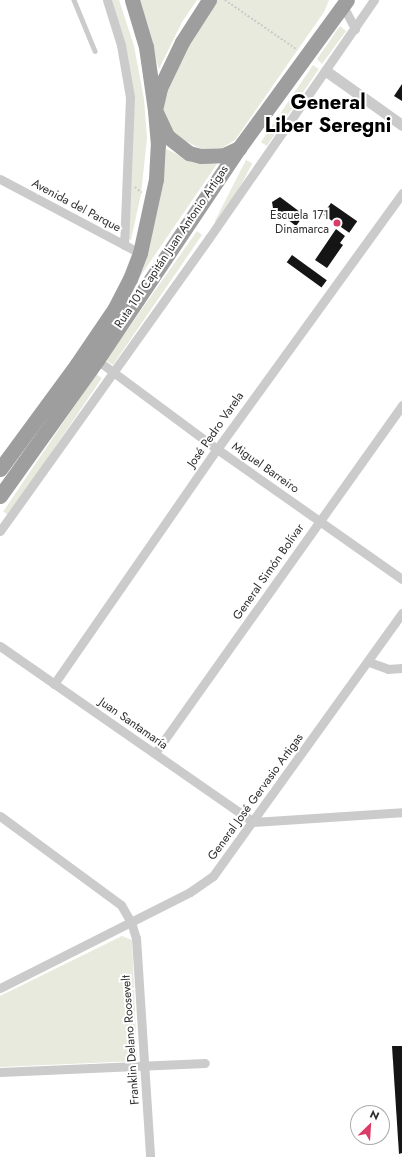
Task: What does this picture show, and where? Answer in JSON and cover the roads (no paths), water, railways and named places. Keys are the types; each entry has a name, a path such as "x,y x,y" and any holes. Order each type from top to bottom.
{"highway":[{"path":"132,0 146,47 155,110 167,136 189,153 216,156 239,148"},
{"name":"Ruta 101 Capitán Juan Antonio Artigas","path":"0,469 115,308 130,279 140,253 152,196 158,145 155,110 167,70 194,20 209,0"},
{"name":"Ruta 101 Capitán Juan Antonio Artigas","path":"0,496 97,360 239,148 344,2"}],"street":[{"path":"108,0 121,46 130,97 125,187 124,245"},
{"path":"0,531 114,373 326,72 374,0"},
{"path":"344,2 355,30"},
{"path":"326,72 402,125"},
{"name":"Avenida del Parque","path":"0,179 140,253"},
{"name":"José Pedro Varela","path":"54,684 217,449 402,193"},
{"name":"Miguel Barreiro","path":"97,360 217,449 402,579"},
{"name":"General Simón Bolívar","path":"155,753 402,405"},
{"name":"General José Gervasio Artigas","path":"0,988 190,892 213,876 369,662 402,613"},
{"name":"Juan Santamaría","path":"0,646 253,822"},
{"path":"369,662 388,669 402,668"},
{"path":"253,822 402,812"},
{"name":"Franklin Delano Roosevelt","path":"0,816 121,905 131,922 136,938 150,1157"},
{"path":"0,1072 205,1063"}],"lane":[{"path":"74,0 95,51"}],"place":[{"name":"Escuela 171 Dinamarca","path":"337,223"}],"district":[{"name":"General Liber Seregni","path":"328,114"}]}
